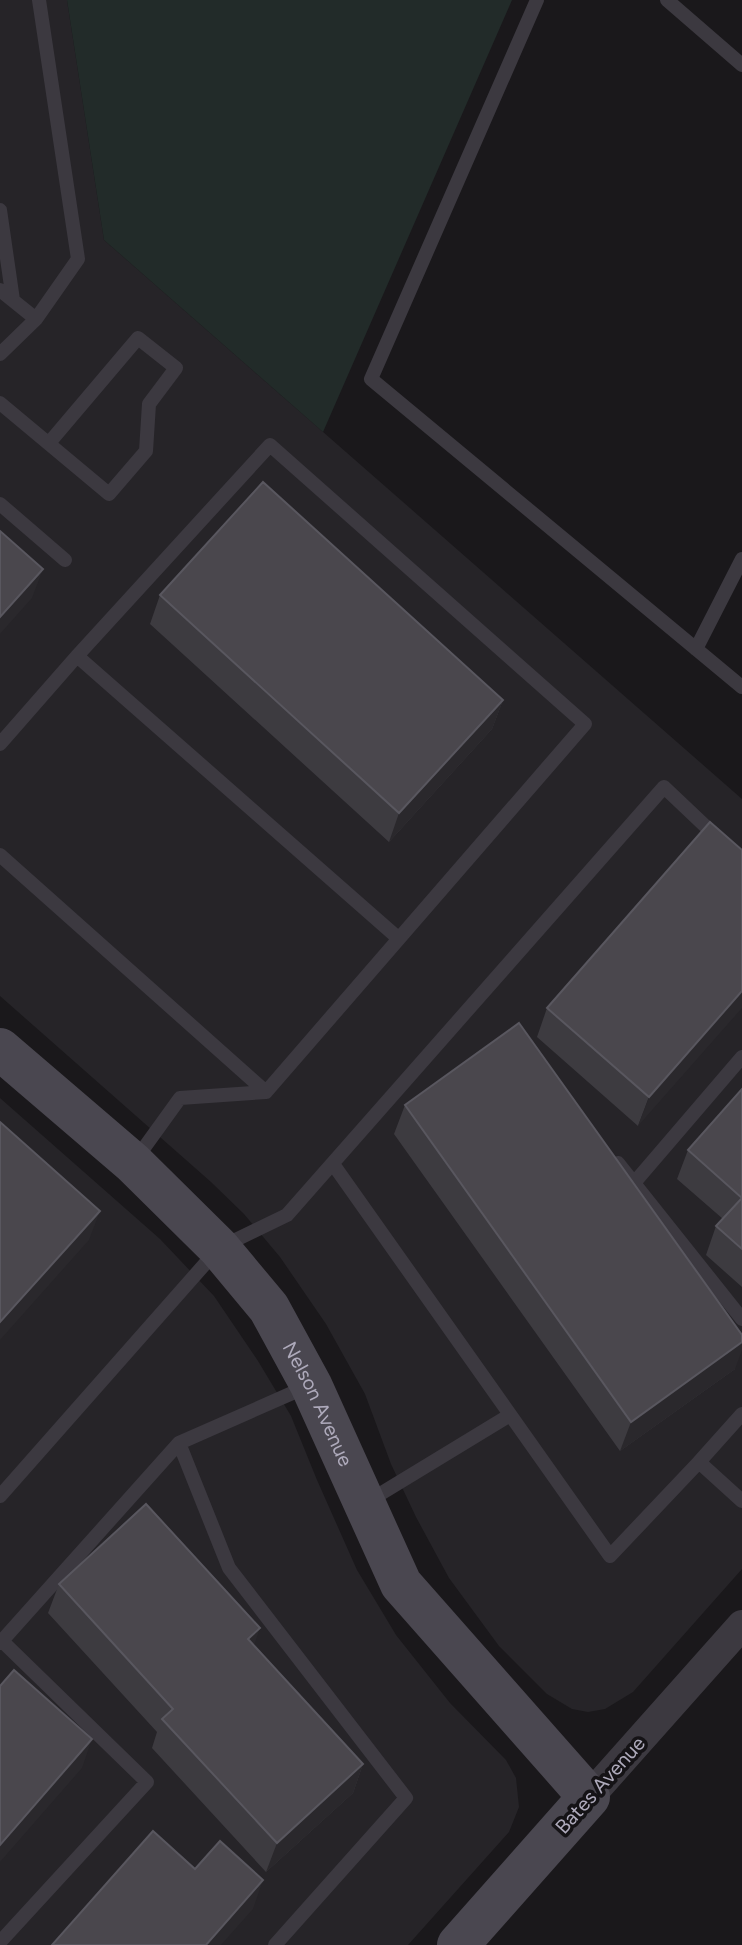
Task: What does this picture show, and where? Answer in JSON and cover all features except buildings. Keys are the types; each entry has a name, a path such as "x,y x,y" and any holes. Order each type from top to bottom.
{"street":[{"name":"Nelson Avenue","path":"0,1049 133,1163 219,1248 269,1308 311,1385 401,1584 589,1797"},
{"name":"Bates Avenue","path":"458,1945 742,1625"}],"lane":[{"path":"0,354 36,319 78,259 39,0"},
{"path":"537,0 371,379 742,687"},
{"path":"667,0 742,65"},
{"path":"0,210 13,300"},
{"path":"0,290 36,319"},
{"path":"0,403 109,494 146,451 149,404 176,368 138,338 49,443"},
{"path":"0,744 270,445 585,724 266,1092 180,1098 133,1163"},
{"path":"0,504 65,560"},
{"path":"696,649 742,559"},
{"path":"77,656 398,938"},
{"path":"0,1496 219,1248 287,1215 664,787 742,861"},
{"path":"0,855 266,1092"},
{"path":"634,1183 742,1057"},
{"path":"606,1148 742,1319"},
{"path":"333,1164 610,1556 742,1414"},
{"path":"0,1942 147,1782 1,1642 179,1443 311,1385"},
{"path":"364,1504 510,1415"},
{"path":"179,1443 229,1568 406,1798 275,1945"},
{"path":"699,1462 742,1501"}],"shaded area":[{"path":"0,0 67,0 104,240 742,799 742,1569 633,1692 605,1709 588,1712 572,1709 547,1694 499,1646 449,1578 391,1464 365,1394 326,1324 280,1257 244,1214 0,996"},
{"path":"67,0 512,0 323,432 104,240"},
{"path":"0,1098 160,1239 214,1296 291,1416 357,1570 396,1635 450,1703 506,1760 516,1778 519,1807 509,1832 408,1945 0,1945"}]}
